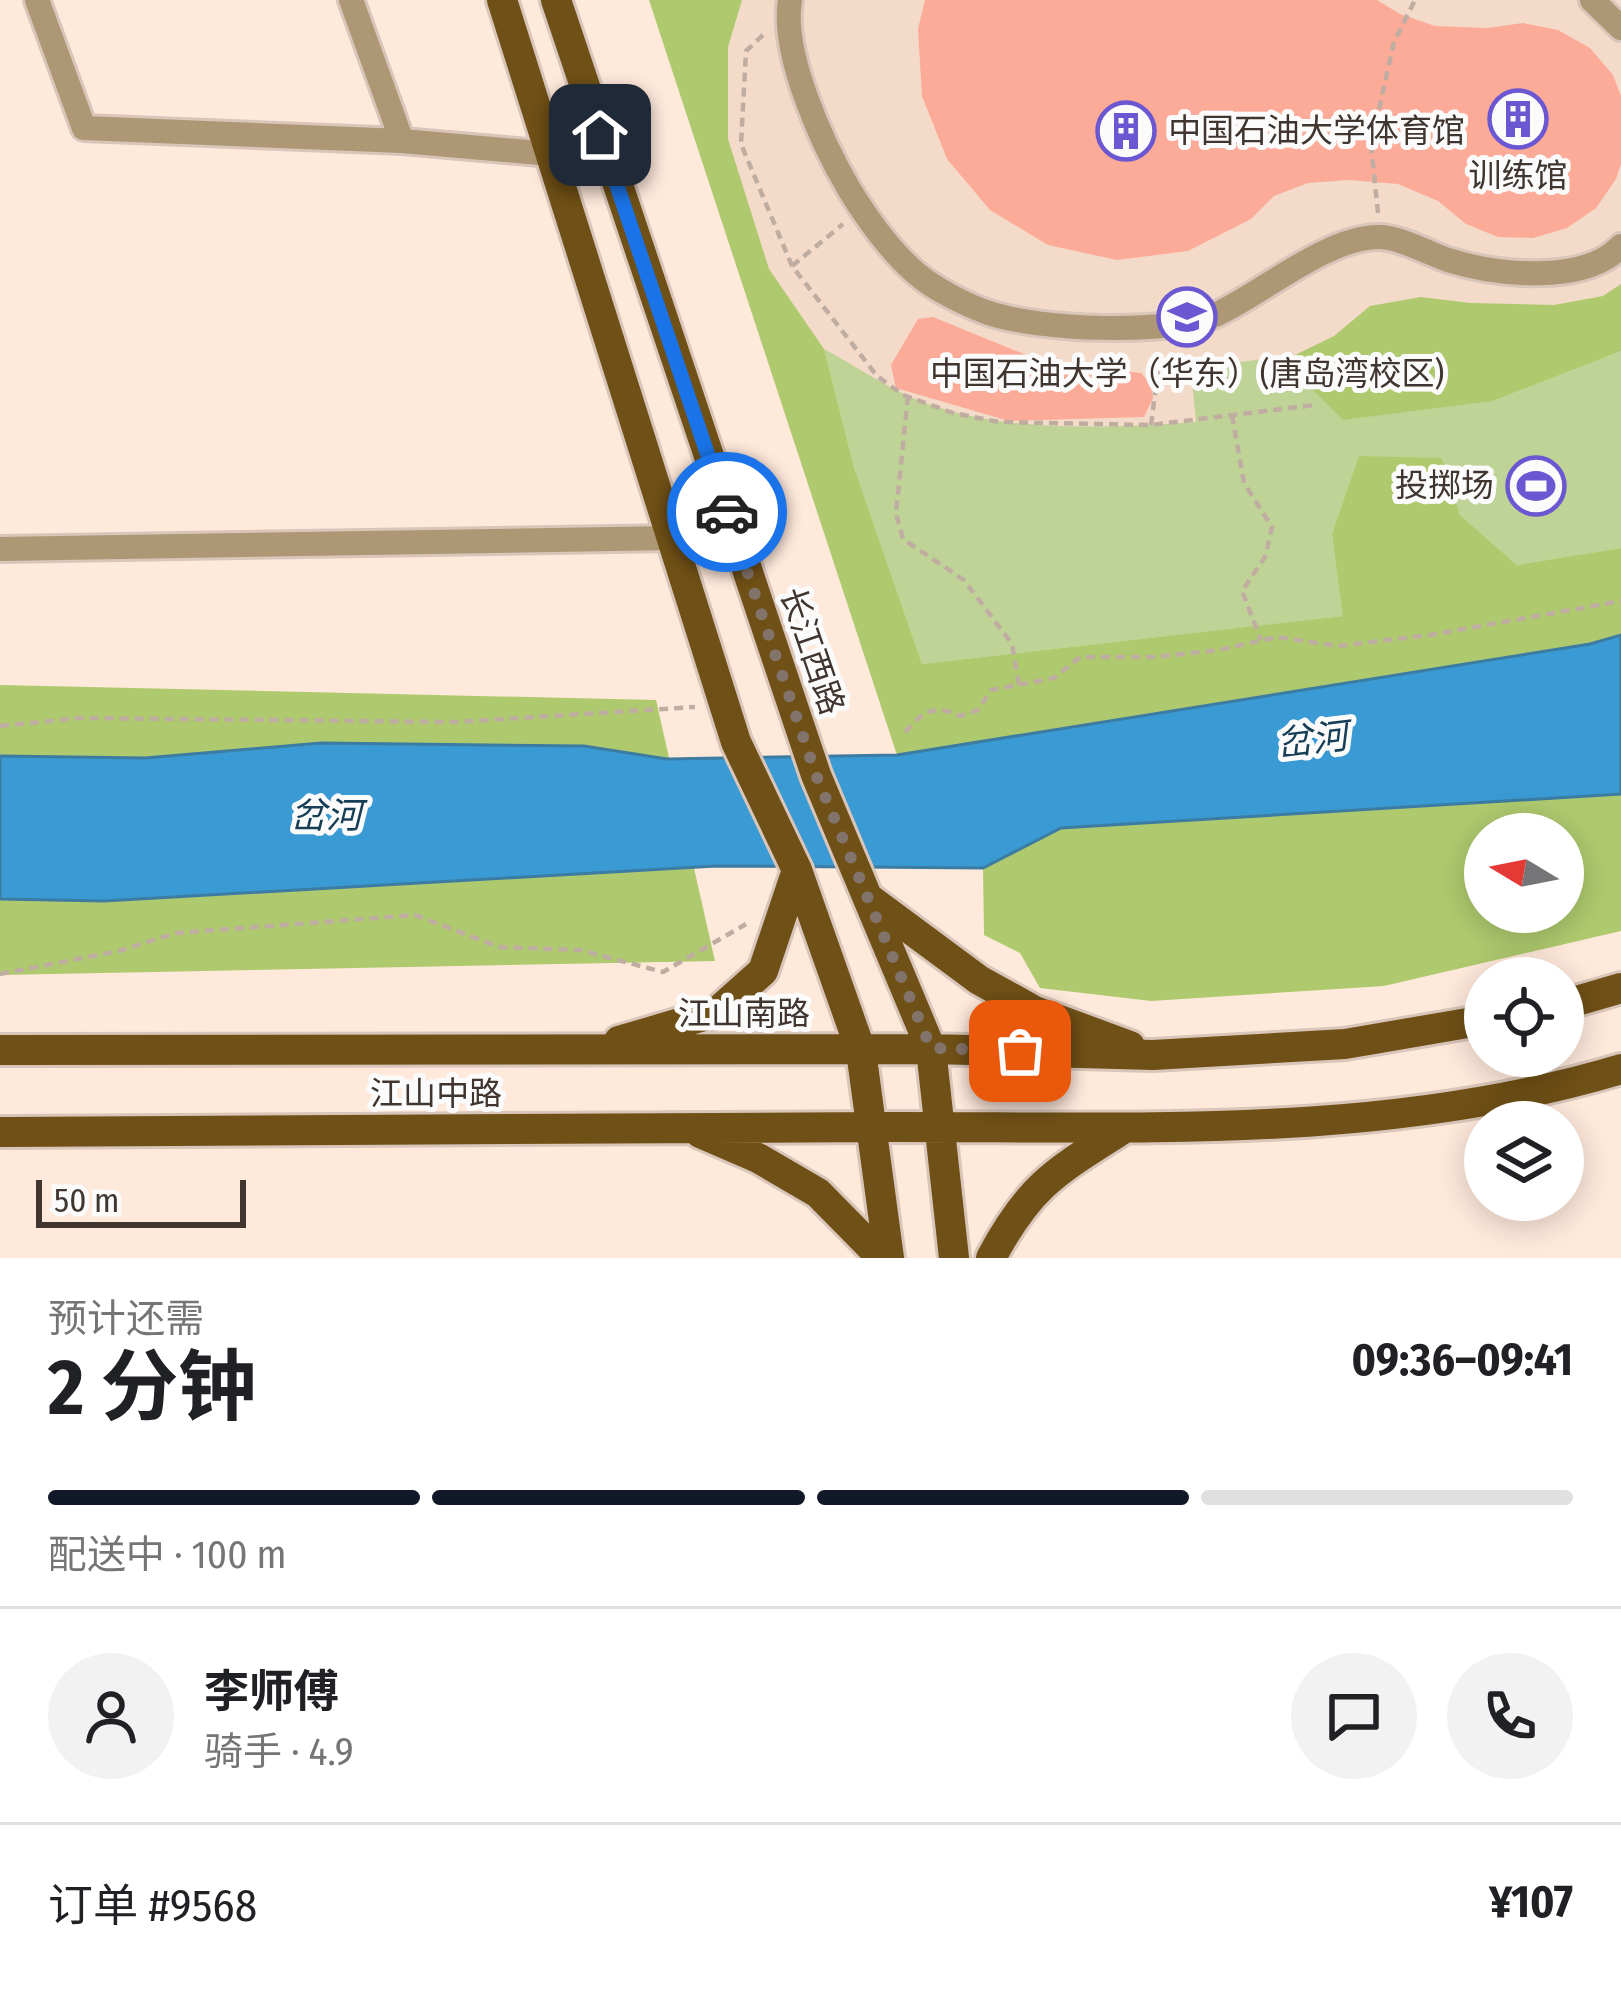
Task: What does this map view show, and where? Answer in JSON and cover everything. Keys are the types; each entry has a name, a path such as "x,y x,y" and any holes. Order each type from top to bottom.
{"main road":[{"path":"502,0 736,742 797,870 861,1051 886,1258"},
{"name":"长江西路","path":"556,0 816,775 931,1048 954,1258"},
{"path":"589,1050 717,1012 764,970 797,870"},
{"path":"867,896 1035,1011 1153,1054"},
{"path":"1584,999 1621,988"},
{"name":"江山南路","path":"0,1050 931,1048 1153,1054 1345,1044 1464,1024"},
{"path":"873,1127 1123,1129 1348,1121 1564,1086 1621,1069"},
{"name":"江山中路","path":"0,1132 873,1127"},
{"path":"689,1128 758,1158 818,1193 886,1258"},
{"path":"991,1258 1015,1212 1052,1174 1123,1129"}],"street":[{"path":"37,0 84,128 402,141 551,154"},
{"path":"351,0 402,141"},
{"path":"1592,0 1621,28"},
{"path":"787,3 802,88 828,152 861,209 918,275 989,313 1067,326 1164,327 1212,316 1329,250 1380,237 1455,262 1546,275 1607,261 1621,246"},
{"path":"0,549 672,538 734,533"}],"path":[{"path":"1380,237 1371,146 1394,42 1415,0"},
{"path":"792,266 861,209"},
{"path":"1151,425 1164,327"},
{"path":"908,396 896,513 903,539 964,580 1012,644 1019,685"},
{"path":"1232,415 1244,483 1273,527 1265,557 1242,591 1262,640"},
{"path":"905,732 928,709 942,708 960,716 978,710 991,690 1054,678 1080,657 1155,657 1276,637 1338,646 1621,601"},
{"path":"0,726 80,718 455,722 725,705"},
{"path":"0,974 119,951 176,932 415,915 499,947 580,950 663,972 746,924"}],"shaded area":[{"name":"中国石油大学（华东）(唐岛湾校区)","path":"649,0 1621,0 1621,635 897,755"}],"green space":[{"path":"649,0 742,0 728,47 728,139 769,269 824,349 854,467 922,664 1343,616 1332,534 1359,456 1442,458 1460,515 1517,565 1621,548 1621,635 1590,644 897,755"},
{"path":"1621,284 1621,351 1493,401 1343,420 1300,377 1295,355 1334,336 1370,306 1421,297 1554,305 1603,296"},
{"path":"824,349 901,393 945,410 1016,423 1089,427 1196,422 1191,368 1295,355 1300,377 1493,401 1621,351 1621,548 1517,565 1460,515 1442,458 1332,534 1344,616 922,664 854,467"},
{"path":"0,685 656,700 715,961 0,975"},
{"path":"1621,794 1621,931 1509,957 1464,957 1464,967 1384,986 1151,1001 1040,988 1020,953 984,935 983,868 1061,828"}],"water":[{"name":"岔河","path":"1621,635 1621,794 1061,828 983,868 716,866 104,901 0,899 0,756 145,758 321,743 584,746 667,759 897,755 1590,644"}],"building":[{"name":"中国石油大学体育馆","path":"925,0 1377,0 1435,26 1487,28 1523,23 1558,30 1590,48 1613,75 1621,96 1621,164 1596,208 1567,228 1533,238 1498,237 1466,224 1438,201 1398,184 1349,180 1308,183 1274,196 1251,219 1188,251 1117,260 1048,245 990,210 947,159 922,96 918,29"},
{"path":"933,317 1041,361 1141,373 1150,383 1153,398 1144,417 1009,421 896,388 891,365 918,319"}],"way so far":[{"path":"727,512 816,775 931,1048 1020,1051"}],"place":[{"name":"训练馆","path":"1518,119"},
{"name":"中国石油大学体育馆","path":"1126,131"},
{"name":"中国石油大学（华东）(唐岛湾校区)","path":"1187,317"},
{"name":"投掷场","path":"1536,486"}],"route":[{"path":"600,135 727,512"}]}
